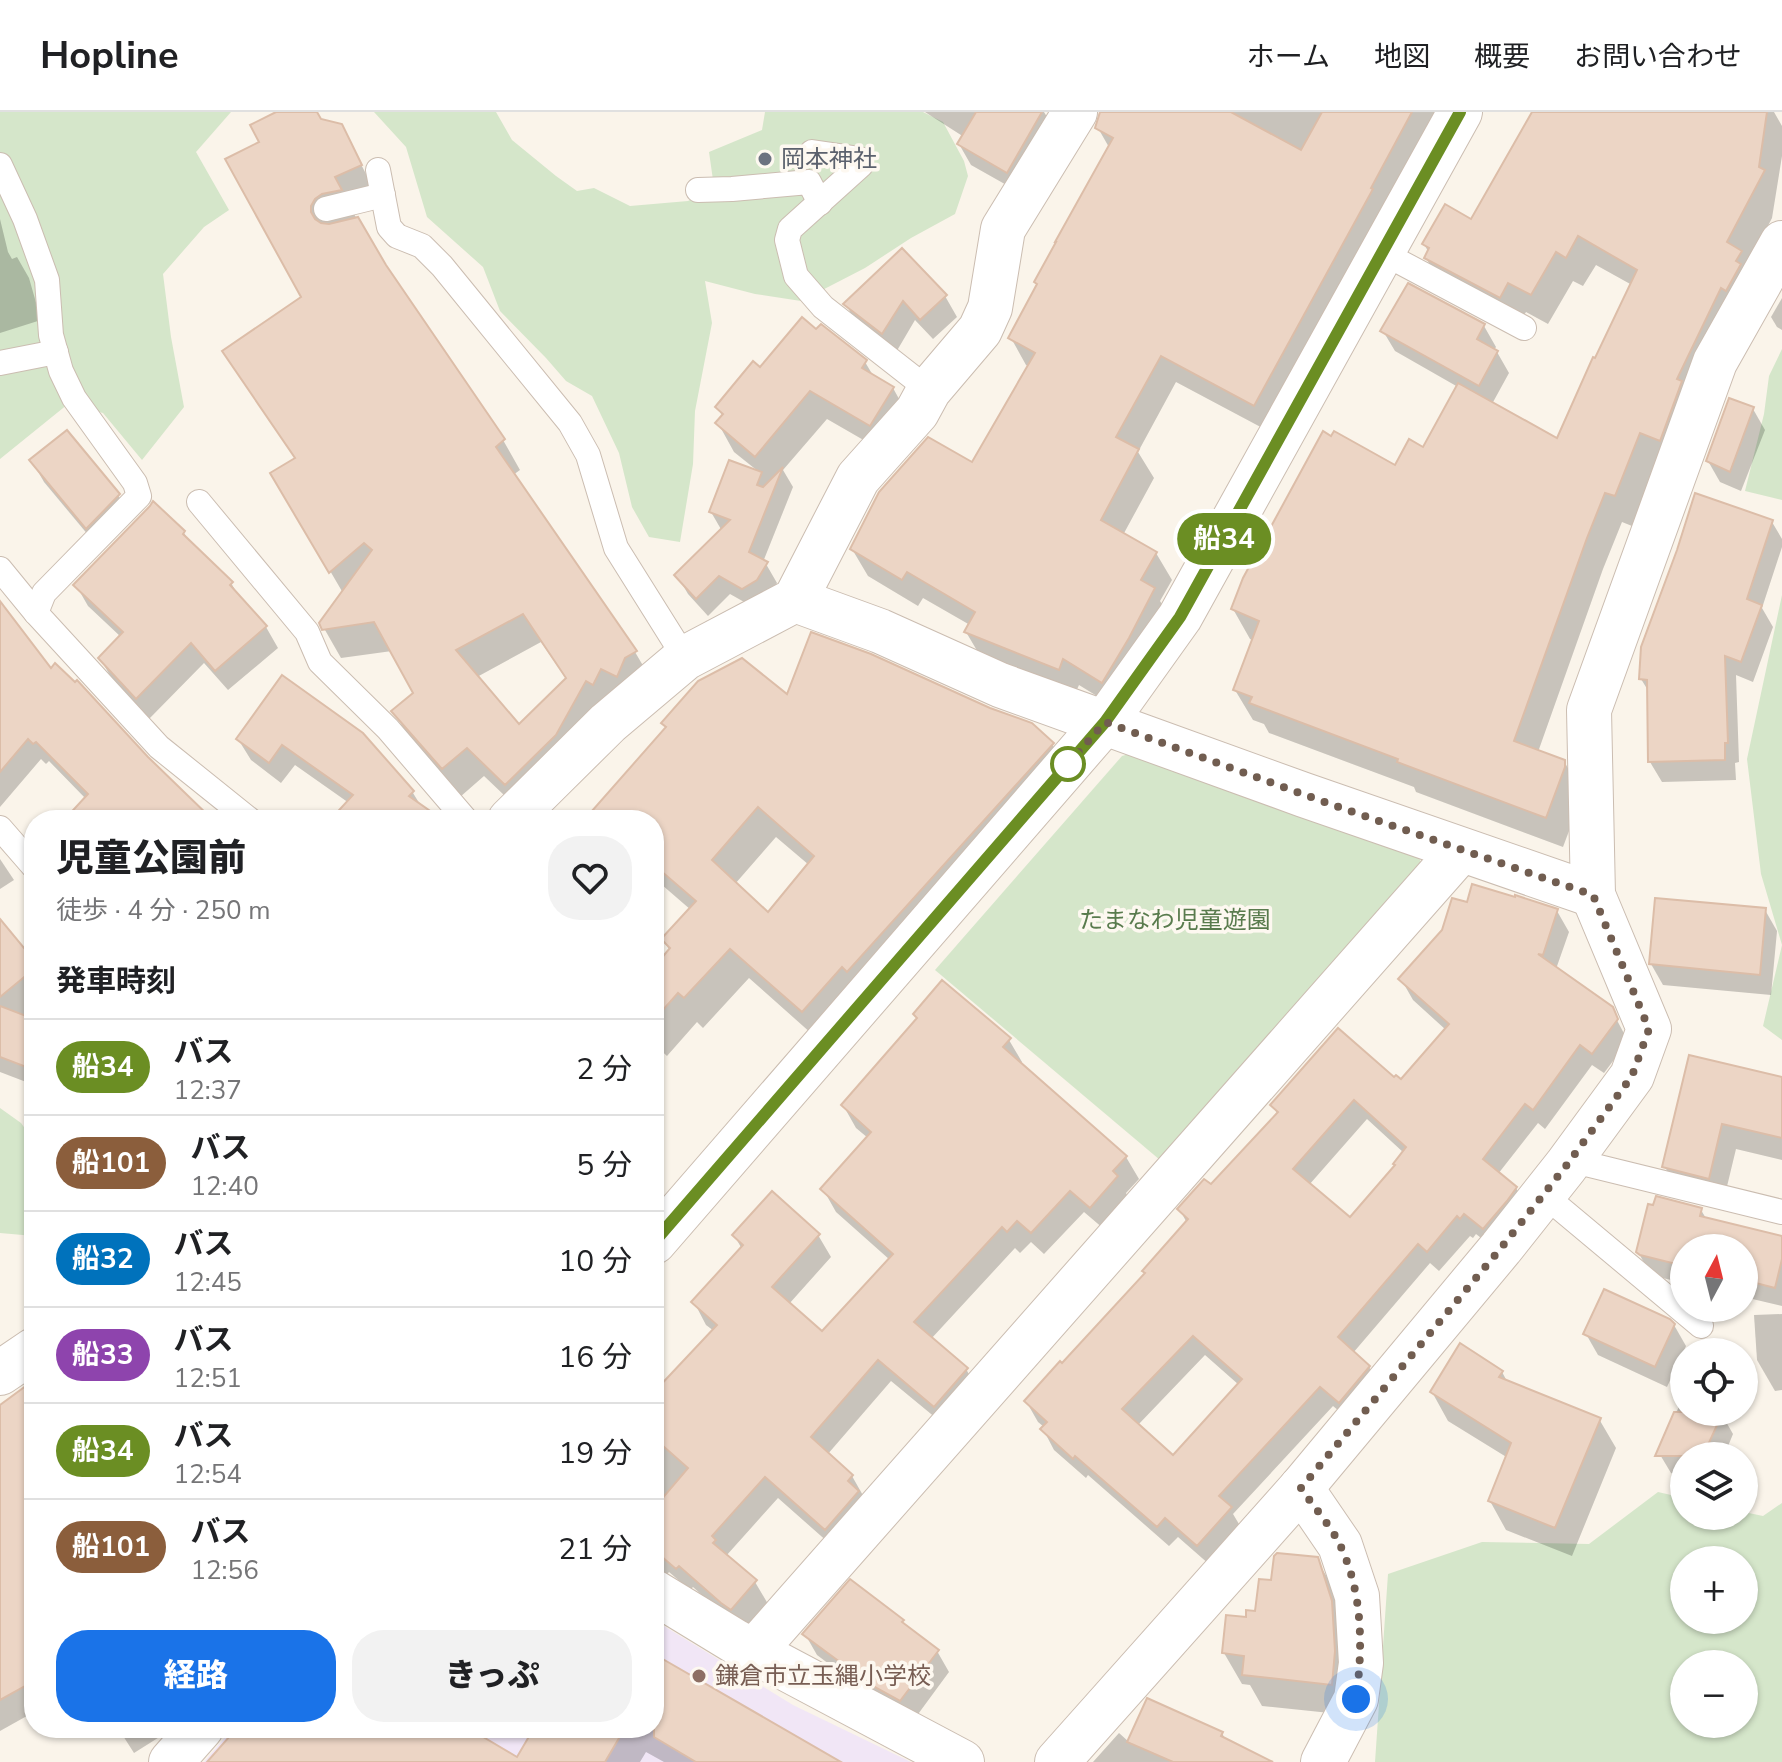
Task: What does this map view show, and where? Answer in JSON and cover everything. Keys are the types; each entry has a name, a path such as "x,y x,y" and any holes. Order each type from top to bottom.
{"street":[{"path":"520,810 608,723 685,658 795,600 858,478 917,412 929,390 980,330 990,308 1003,229 1075,112"},
{"path":"664,1230 1105,722 1180,617 1460,112"},
{"path":"1057,1762 1301,1488 1501,1248 1632,1076 1649,1029 1593,895 1589,710 1715,362 1782,243"},
{"path":"795,600 880,631 1000,685 1593,895"},
{"path":"754,1651 1461,850"},
{"path":"0,1373 24,1357"},
{"path":"1301,1488 1340,1545 1357,1596 1361,1663 1356,1699 1323,1762"},
{"path":"664,1598 754,1651 962,1762"},
{"path":"171,1762 192,1738"}],"lane":[{"path":"812,152 860,159 861,165 790,229 787,240 796,276 823,307 929,390"},
{"path":"0,165 25,219 47,280 51,335 61,371 74,398 135,483 139,496 44,593 36,613"},
{"path":"378,170 389,227 397,236 422,246 442,266 570,423 588,455 616,548 685,658"},
{"path":"698,190 809,182 820,203"},
{"path":"326,209 383,195"},
{"path":"1383,253 1524,328"},
{"path":"0,363 56,352"},
{"path":"199,502 307,632 320,662 388,729 457,810"},
{"path":"0,569 36,613 159,747 238,810"},
{"path":"0,828 24,856"},
{"path":"1570,1160 1782,1212"},
{"path":"1543,1194 1701,1326"}],"shaded area":[{"name":"鎌倉市立玉縄小学校","path":"664,1626 793,1705 911,1762 204,1762 224,1738 664,1738"}],"green space":[{"path":"0,112 231,112 196,152 229,210 204,227 163,274 184,407 142,460 103,413 68,404 0,459"},
{"path":"374,112 496,112 512,140 577,191 594,188 630,206 688,201 714,187 709,152 762,130 765,112 923,112 943,122 964,161 968,176 955,214 865,268 801,301 755,294 705,281 712,323 695,411 693,464 680,542 649,537 632,507 619,453 592,396 566,381 500,311 483,267 427,217 406,147"},
{"path":"1782,349 1782,500 1745,491 1764,414 1769,376"},
{"path":"1782,595 1782,945 1761,874 1747,759"},
{"name":"たまなわ児童遊園","path":"1146,749 1418,853 1422,867 1160,1160 935,970 1122,756"},
{"path":"1782,945 1782,1040 1763,1026"},
{"path":"0,1108 24,1127 24,1235 0,1233"},
{"path":"1658,1492 1670,1495 1670,1530 1758,1530 1758,1515 1763,1516 1782,1503 1782,1762 1375,1762 1388,1574 1482,1542 1589,1544"}],"building":[{"path":"276,112 317,112 321,119 342,124 362,165 335,177 342,190 322,194 315,199 311,212 321,223 329,224 358,217 386,265 505,439 496,447 637,651 625,658 617,677 601,669 593,685 586,681 556,735 505,785 467,748 442,769 391,711 413,693 374,622 322,630 319,623 372,550 364,543 329,573 270,473 295,458 222,351 301,297 225,159 259,142 250,125","holes":["523,614 566,678 519,724 456,650"]},
{"path":"976,112 1042,112 1007,173 957,144"},
{"path":"1100,112 1231,112 1301,150 1322,112 1412,112 1254,406 1161,356 1116,437 1139,449 1101,520 1157,552 1141,580 1155,588 1102,683 1063,659 1059,670 964,632 975,612 907,572 902,580 850,549 879,492 928,437 972,462 1035,353 1008,338 1055,242 1113,138 1095,128"},
{"path":"1532,112 1767,112 1759,167 1765,170 1727,242 1742,251 1736,261 1741,264 1726,291 1721,288 1677,379 1682,381 1660,441 1640,433 1615,496 1605,493 1514,741 1565,760 1546,818 1249,703 1252,697 1233,690 1259,621 1231,609 1243,578 1323,431 1331,436 1334,431 1395,465 1409,439 1423,447 1458,383 1557,438 1637,270 1578,236 1566,258 1556,252 1531,295 1508,283 1500,298 1424,258 1429,248 1422,244 1445,204 1471,219"},
{"path":"902,248 947,295 920,320 903,301 882,334 843,304"},
{"path":"1408,283 1485,324 1477,339 1498,351 1479,386 1380,331"},
{"path":"802,317 816,329 821,324 867,360 862,368 894,387 870,426 810,391 755,457 715,423 723,414 715,407 753,361 760,367"},
{"path":"1729,398 1754,407 1730,472 1706,461"},
{"path":"67,430 120,494 86,529 29,460"},
{"path":"729,460 762,472 757,485 763,487 783,467 749,552 768,562 757,580 742,589 719,576 696,599 674,575 730,520 709,512"},
{"path":"1695,493 1773,520 1747,599 1762,605 1741,662 1725,656 1728,743 1725,743 1725,760 1648,762 1647,680 1639,679 1641,647"},
{"path":"153,501 233,582 230,585 267,626 215,671 191,643 136,699 98,658 123,632 73,585"},
{"path":"0,601 51,668 55,663 75,682 77,680 148,757 203,810 73,810 88,794 36,742 33,744 28,739 0,772"},
{"path":"811,632 871,654 990,708 1032,723 1054,743 847,972 842,967 802,1012 730,949 684,998 678,993 664,1009 664,955 670,948 664,942 664,936 696,901 664,874 664,810 593,810 666,727 661,723 698,681 742,658 787,694","holes":["758,807 814,856 768,912 712,860"]},
{"path":"282,675 363,733 414,791 409,796 429,810 339,810 353,795 282,745 269,763 236,739"},
{"path":"1472,884 1558,909 1543,955 1538,954 1613,1007 1618,1019 1592,1054 1580,1045 1533,1110 1525,1104 1483,1159 1517,1187 1507,1201 1483,1229 1464,1214 1460,1219 1457,1216 1427,1252 1418,1244 1338,1337 1370,1366 1339,1403 1320,1387 1219,1496 1232,1507 1197,1546 1165,1518 1157,1527 1075,1456 1073,1459 1040,1429 1047,1422 1024,1401 1145,1273 1142,1271 1188,1219 1177,1209 1204,1179 1211,1184 1278,1112 1270,1105 1338,1028 1394,1077 1396,1075 1401,1079 1449,1024 1398,979 1442,930 1452,898 1467,902","holes":["1354,1100 1406,1147 1395,1165 1350,1217 1293,1169","1193,1336 1242,1379 1173,1455 1122,1409"]},
{"path":"1655,898 1766,908 1760,975 1649,964"},
{"path":"0,919 24,948 24,977 0,997"},
{"path":"942,980 1011,1038 1003,1047 1127,1156 1113,1171 1118,1176 1090,1208 1070,1191 1031,1233 1017,1221 1007,1232 1002,1227 914,1322 968,1368 934,1407 878,1360 811,1437 853,1475 848,1481 859,1491 825,1530 765,1477 712,1536 716,1540 713,1543 757,1580 731,1610 679,1566 676,1569 664,1559 664,1496 688,1468 664,1447 664,1381 717,1325 691,1302 743,1245 732,1235 772,1191 820,1234 772,1287 822,1331 893,1254 820,1189 871,1132 841,1105 917,1018 913,1014"},
{"path":"0,1006 24,1015 24,1066 0,1057"},
{"path":"1689,1055 1782,1077 1782,1138 1722,1124 1709,1179 1662,1167"},
{"path":"1656,1196 1702,1208 1700,1216 1782,1236 1782,1259 1775,1288 1758,1284 1758,1234 1670,1234 1670,1262 1640,1255 1636,1252 1648,1204 1653,1205"},
{"path":"1604,1289 1675,1324 1655,1367 1583,1334"},
{"path":"1460,1343 1503,1371 1499,1377 1601,1418 1555,1528 1488,1501 1511,1443 1430,1392"},
{"path":"24,1387 24,1687 0,1700 0,1405"},
{"path":"1670,1421 1670,1426 1717,1426 1709,1442 1670,1442 1670,1456 1655,1456"},
{"path":"1277,1553 1318,1557 1332,1601 1335,1651 1332,1685 1242,1675 1244,1656 1222,1653 1226,1615 1246,1617 1246,1610 1255,1611 1259,1579 1271,1580"},
{"path":"850,1579 939,1650 900,1701 871,1685 802,1634"},
{"path":"664,1660 841,1762 696,1762 656,1738 664,1738"},
{"path":"1147,1698 1223,1732 1221,1736 1273,1762 1173,1762 1127,1742"},
{"path":"228,1738 485,1738 517,1757 528,1738 619,1738 605,1762 207,1762"}],"bus line":[{"name":"船34","path":"664,1230 1105,722 1180,617 1460,112"}],"place":[{"name":"岡本神社","path":"765,159"},
{"name":"鎌倉市立玉縄小学校","path":"699,1676"}],"route":[{"path":"1068,764 1064,769 1105,722 1593,895 1649,1029 1632,1076 1566,1166 1301,1488 1340,1545 1357,1596 1361,1663 1356,1699"}]}
